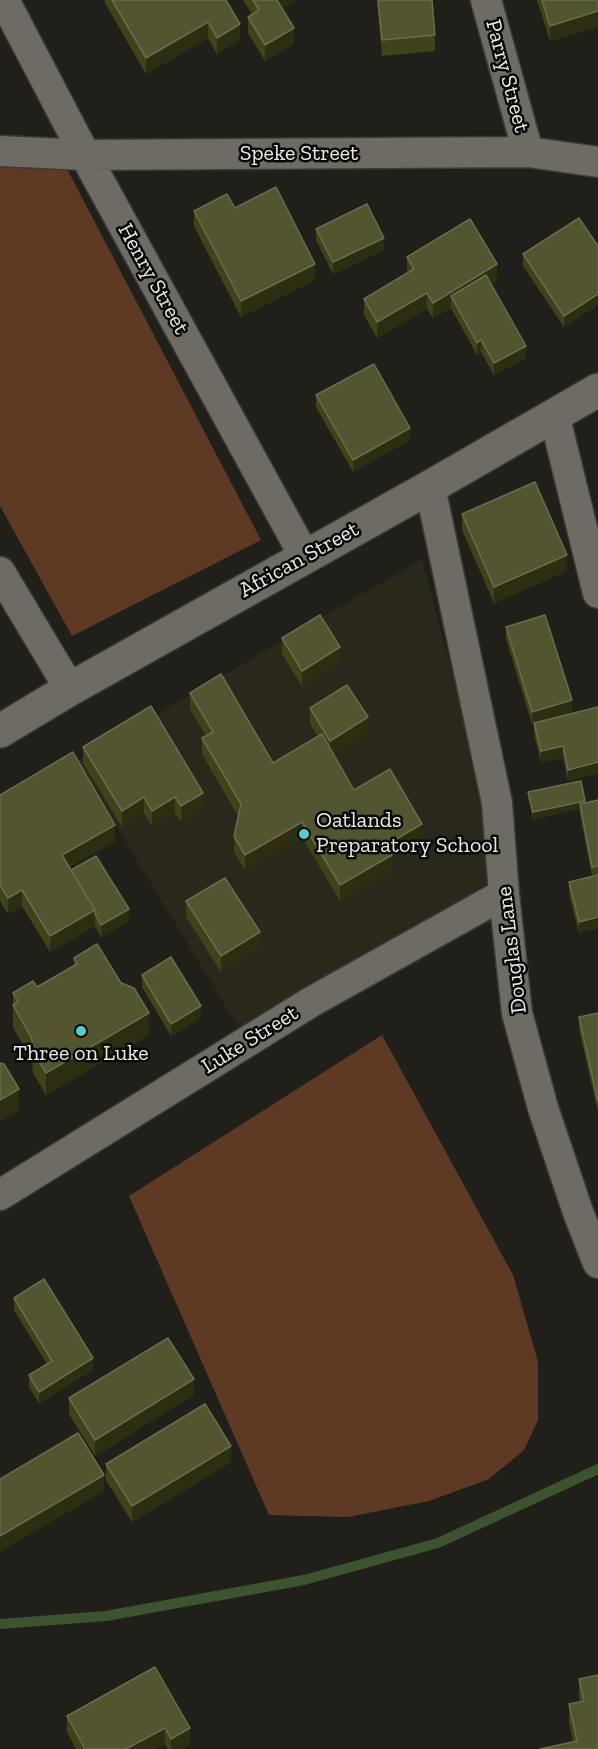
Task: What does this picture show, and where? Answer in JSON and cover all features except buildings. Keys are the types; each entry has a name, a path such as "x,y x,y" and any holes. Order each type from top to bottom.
{"street":[{"name":"Henry Street","path":"4,0 85,155 305,557"},
{"name":"Parry Street","path":"486,0 528,152"},
{"name":"Speke Street","path":"0,151 85,155 528,152 598,162"},
{"name":"African Street","path":"0,731 70,689 598,390"},
{"path":"554,414 598,593"},
{"name":"Douglas Lane","path":"430,486 497,803 517,1013 543,1108 598,1263"},
{"path":"0,572 70,689"},
{"name":"Luke Street","path":"0,1195 311,1002 504,894"}],"shaded area":[{"path":"0,167 67,169 261,540 72,636 0,506"},
{"name":"Oatlands Preparatory School","path":"422,559 482,788 493,880 240,1030 77,761"},
{"path":"382,1035 513,1275 538,1362 538,1420 524,1450 489,1479 429,1501 348,1517 269,1515 129,1196"}],"waterway":[{"path":"0,1624 106,1616 304,1580 438,1543 598,1469"}],"place":[{"name":"Oatlands Preparatory School","path":"304,834"},
{"name":"Three on Luke","path":"81,1031"}]}
